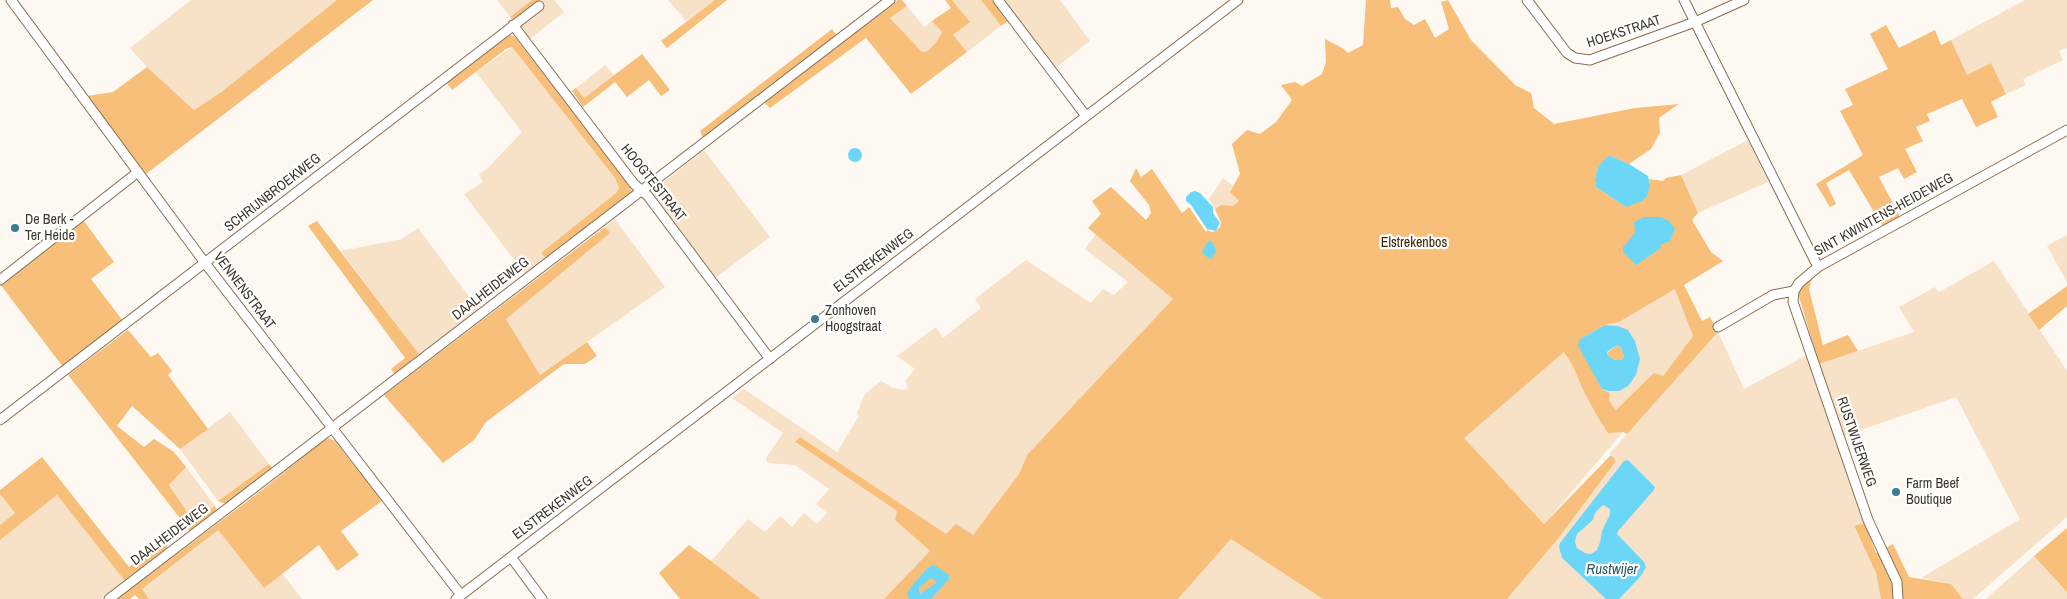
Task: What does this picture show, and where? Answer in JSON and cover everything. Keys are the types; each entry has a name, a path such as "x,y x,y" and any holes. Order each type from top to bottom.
{"street":[{"name":"VENNENSTRAAT","path":"11,0 205,263 459,597"},
{"name":"DAALHEIDEWEG","path":"109,599 890,0"},
{"path":"998,0 1086,116"},
{"name":"ELSTREKENWEG","path":"459,597 1238,0"},
{"name":"HOEKSTRAAT","path":"1528,0 1567,53 1575,58 1590,60 1695,22 1744,0"},
{"path":"1684,0 1818,267"},
{"name":"SCHRIJNBROEKWEG","path":"0,420 539,6"},
{"name":"HOOGTESTRAAT","path":"513,25 641,191 648,196 770,358"},
{"name":"SINT KWINTENS-HEIDEWEG","path":"1794,291 1818,267 2067,130"},
{"path":"0,280 138,172"},
{"path":"1718,327 1773,295 1794,291"},
{"name":"RUSTWIJERWEG","path":"1794,291 1794,302 1868,520 1897,582 1898,599"},
{"path":"510,557 542,599"}],"shaded area":[{"path":"191,0 337,0 220,93 194,110 147,67 130,48"},
{"path":"497,0 532,0 510,17"},
{"path":"540,0 554,0 564,12 530,39 520,27 545,7"},
{"path":"668,0 715,0 686,21"},
{"path":"952,0 981,0 1001,26 967,52 953,35 969,22"},
{"path":"1002,0 1060,0 1090,41 1054,69"},
{"path":"2025,0 2067,0 2067,48 2059,51 2063,60 2023,79 2026,85 2006,94 1991,63 1967,76 1951,40"},
{"path":"907,6 924,27 932,21 942,31 928,51 922,52 890,18"},
{"path":"512,47 615,178 619,188 616,193 542,253 546,258 525,274 464,194 483,182 479,174 488,168 522,132 476,72"},
{"path":"605,65 614,75 583,99 576,88"},
{"path":"1748,140 1768,182 1698,213 1681,175"},
{"path":"704,150 770,237 715,278 651,192"},
{"path":"1223,178 1233,186 1230,192 1239,201 1233,206 1221,205 1215,209 1209,199"},
{"path":"615,219 665,287 540,375 506,319 609,233 605,227"},
{"path":"418,228 479,310 419,354 341,251 402,239"},
{"path":"1096,234 1174,299 1027,455 1019,474 973,535 946,535 800,437 796,443 897,511 895,520 931,552 884,599 761,599 711,561 748,519 765,532 780,516 792,527 804,513 817,524 827,513 816,504 829,489 795,465 768,463 766,458 783,433 732,398 744,389 837,452 859,416 857,413 865,394 881,381 893,388 903,390 908,387 905,381 915,369 897,356 936,327 943,338 981,308 975,299 1026,260 1091,303 1103,289 1114,295 1128,282 1085,249"},
{"path":"2067,235 2067,282 2047,246"},
{"path":"1994,261 2067,371 2067,517 1973,599 1963,599 1951,584 1921,578 2020,519 1956,397 1844,436 1819,364 1914,332 1899,307 1935,287 1939,292"},
{"path":"1676,288 1693,336 1663,376 1631,397 1616,410 1609,400 1610,393 1608,391 1619,391 1636,375 1640,358 1605,325 1619,322"},
{"path":"1718,332 1744,389 1807,355 1865,523 1854,527 1876,573 1881,599 1619,599 1641,576 1617,531 1655,487 1628,460 1560,543 1562,558 1606,599 1507,599 1557,540 1616,461 1610,453"},
{"path":"1564,352 1573,366 1597,416 1623,432 1544,524 1463,438"},
{"path":"230,412 269,464 218,501 180,449"},
{"path":"186,467 215,506 193,522 169,485"},
{"path":"0,494 15,513 0,525"},
{"path":"57,495 125,581 101,599 0,599 0,540"},
{"path":"1603,505 1610,509 1610,514 1602,531 1597,550 1591,554 1585,553 1577,548 1575,542 1577,534 1593,520 1595,513"},
{"path":"218,530 264,588 282,573 302,599 149,599 141,589"},
{"path":"1231,539 1323,599 1178,599"},
{"path":"2034,556 2067,592 2067,599 1986,599"}],"green space":[{"path":"337,0 373,0 146,174 87,96 113,92 147,67 194,110 220,93"},
{"path":"532,0 540,0 513,21 510,17"},
{"path":"715,0 727,0 667,48 661,41"},
{"path":"898,0 902,0 907,6 890,18 922,52 928,51 942,32 932,21 951,8 945,0 952,0 970,22 953,35 967,52 911,94 866,38 770,108 764,102"},
{"path":"981,0 992,0 1008,21 1001,26"},
{"name":"Elstrekenbos","path":"1366,0 1390,0 1391,8 1398,7 1405,19 1414,25 1425,19 1435,38 1449,29 1441,2 1448,0 1471,40 1515,85 1531,93 1534,108 1554,124 1635,108 1679,104 1659,118 1660,133 1651,149 1629,164 1611,156 1598,167 1595,179 1596,187 1626,207 1650,185 1649,179 1663,181 1666,178 1681,175 1698,213 1692,220 1711,252 1723,261 1684,285 1702,321 1710,317 1718,332 1627,434 1623,432 1608,433 1597,416 1573,366 1564,352 1464,438 1544,524 1611,455 1616,461 1557,540 1507,599 1323,599 1231,539 1178,599 884,599 930,551 895,520 897,511 795,442 800,437 946,534 956,524 973,535 1019,474 1027,455 1173,299 1088,228 1101,214 1092,201 1111,187 1146,220 1151,213 1149,205 1130,181 1136,168 1141,177 1152,169 1182,213 1189,207 1206,232 1207,230 1216,231 1221,223 1215,209 1221,205 1233,206 1239,201 1230,192 1240,174 1232,144 1247,130 1260,134 1276,122 1292,100 1281,85 1295,82 1302,86 1322,74 1326,62 1325,39 1348,53 1363,45","holes":["1675,289 1693,336 1663,376 1654,373 1616,410 1609,400 1610,393 1602,389 1580,339 1605,325 1619,322"]},
{"path":"1886,25 1899,48 1935,30 1941,45 1951,40 1967,75 1991,63 2006,94 1991,102 1998,117 1976,127 1962,99 1927,114 1930,121 1916,127 1923,141 1905,149 1917,172 1904,179 1898,168 1879,177 1900,217 1883,227 1849,170 1826,183 1836,204 1830,207 1816,184 1863,155 1840,111 1853,105 1845,89 1888,69 1870,34"},
{"path":"832,29 837,36 703,138 700,131"},
{"path":"510,35 515,37 553,86 630,187 631,192 546,258 541,253 616,193 619,188 615,178 512,47 506,49 452,90 446,82"},
{"path":"642,54 670,90 661,96 649,80 627,97 615,82 583,107 572,91 576,88 584,98"},
{"path":"84,221 114,262 91,279 123,321 63,367 0,284"},
{"path":"317,221 419,354 395,374 391,369 405,358 308,226"},
{"path":"605,227 610,233 506,319 540,375 587,342 597,356 585,364 564,364 486,422 474,440 443,463 384,395"},
{"path":"1812,278 1809,289 1823,345 1848,335 1858,351 1819,364 1798,293"},
{"path":"2067,286 2067,306 2039,330 2028,314"},
{"path":"128,330 151,357 158,353 172,371 168,375 208,429 180,449 132,406 117,426 144,447 154,439 174,452 186,467 169,485 193,521 215,506 217,510 190,531 68,375"},
{"path":"1617,345 1621,348 1624,357 1622,360 1615,360 1607,355"},
{"path":"329,438 335,441 382,501 341,531 359,555 337,571 319,545 264,588 218,530 142,589 149,599 139,599 135,595 130,599 117,599 262,490 320,443"},
{"path":"42,457 129,567 163,541 168,547 125,581 57,495 0,540 0,525 15,513 0,494 0,490"},
{"path":"269,464 273,469 228,503 218,501"},
{"path":"1865,523 1876,553 1893,544 1909,577 1951,584 1963,599 1881,599 1876,573 1854,526"},
{"path":"2067,528 2067,592 2034,556"},
{"path":"689,545 761,599 680,599 659,573"}],"water":[{"path":"852,148 858,148 862,155 858,162 852,162 848,158 848,152"},
{"path":"1611,156 1629,164 1648,176 1650,185 1647,196 1642,201 1626,207 1596,187 1595,179 1598,167 1607,157"},
{"path":"1195,191 1200,193 1213,207 1213,213 1220,223 1216,231 1207,229 1191,205 1186,201 1186,197"},
{"path":"1644,217 1660,217 1669,221 1675,229 1670,241 1660,245 1661,248 1636,265 1623,252 1623,247 1635,233 1634,222"},
{"path":"1210,240 1216,251 1210,259 1202,253"},
{"path":"1605,325 1618,326 1628,330 1635,341 1640,359 1636,375 1628,386 1619,391 1602,389 1578,346 1580,339","holes":["1617,345 1621,348 1624,357 1622,360 1615,360 1607,355 1607,352"]},
{"name":"Rustwijer","path":"1628,460 1655,487 1617,534 1644,562 1646,567 1641,576 1619,599 1606,599 1562,558 1559,547 1560,543 1624,461","holes":["1603,505 1610,509 1610,514 1602,531 1597,550 1591,554 1577,548 1575,542 1577,534 1593,520 1595,513"]},
{"path":"934,565 949,575 949,579 931,599 909,599 907,593 930,566","holes":["930,578 935,580 936,583 920,594 919,588"]}],"place":[{"name":"De Berk - Ter Heide","path":"15,228"},
{"name":"Zonhoven Hoogstraat","path":"815,319"},
{"name":"Farm Beef Boutique","path":"1896,492"}]}
